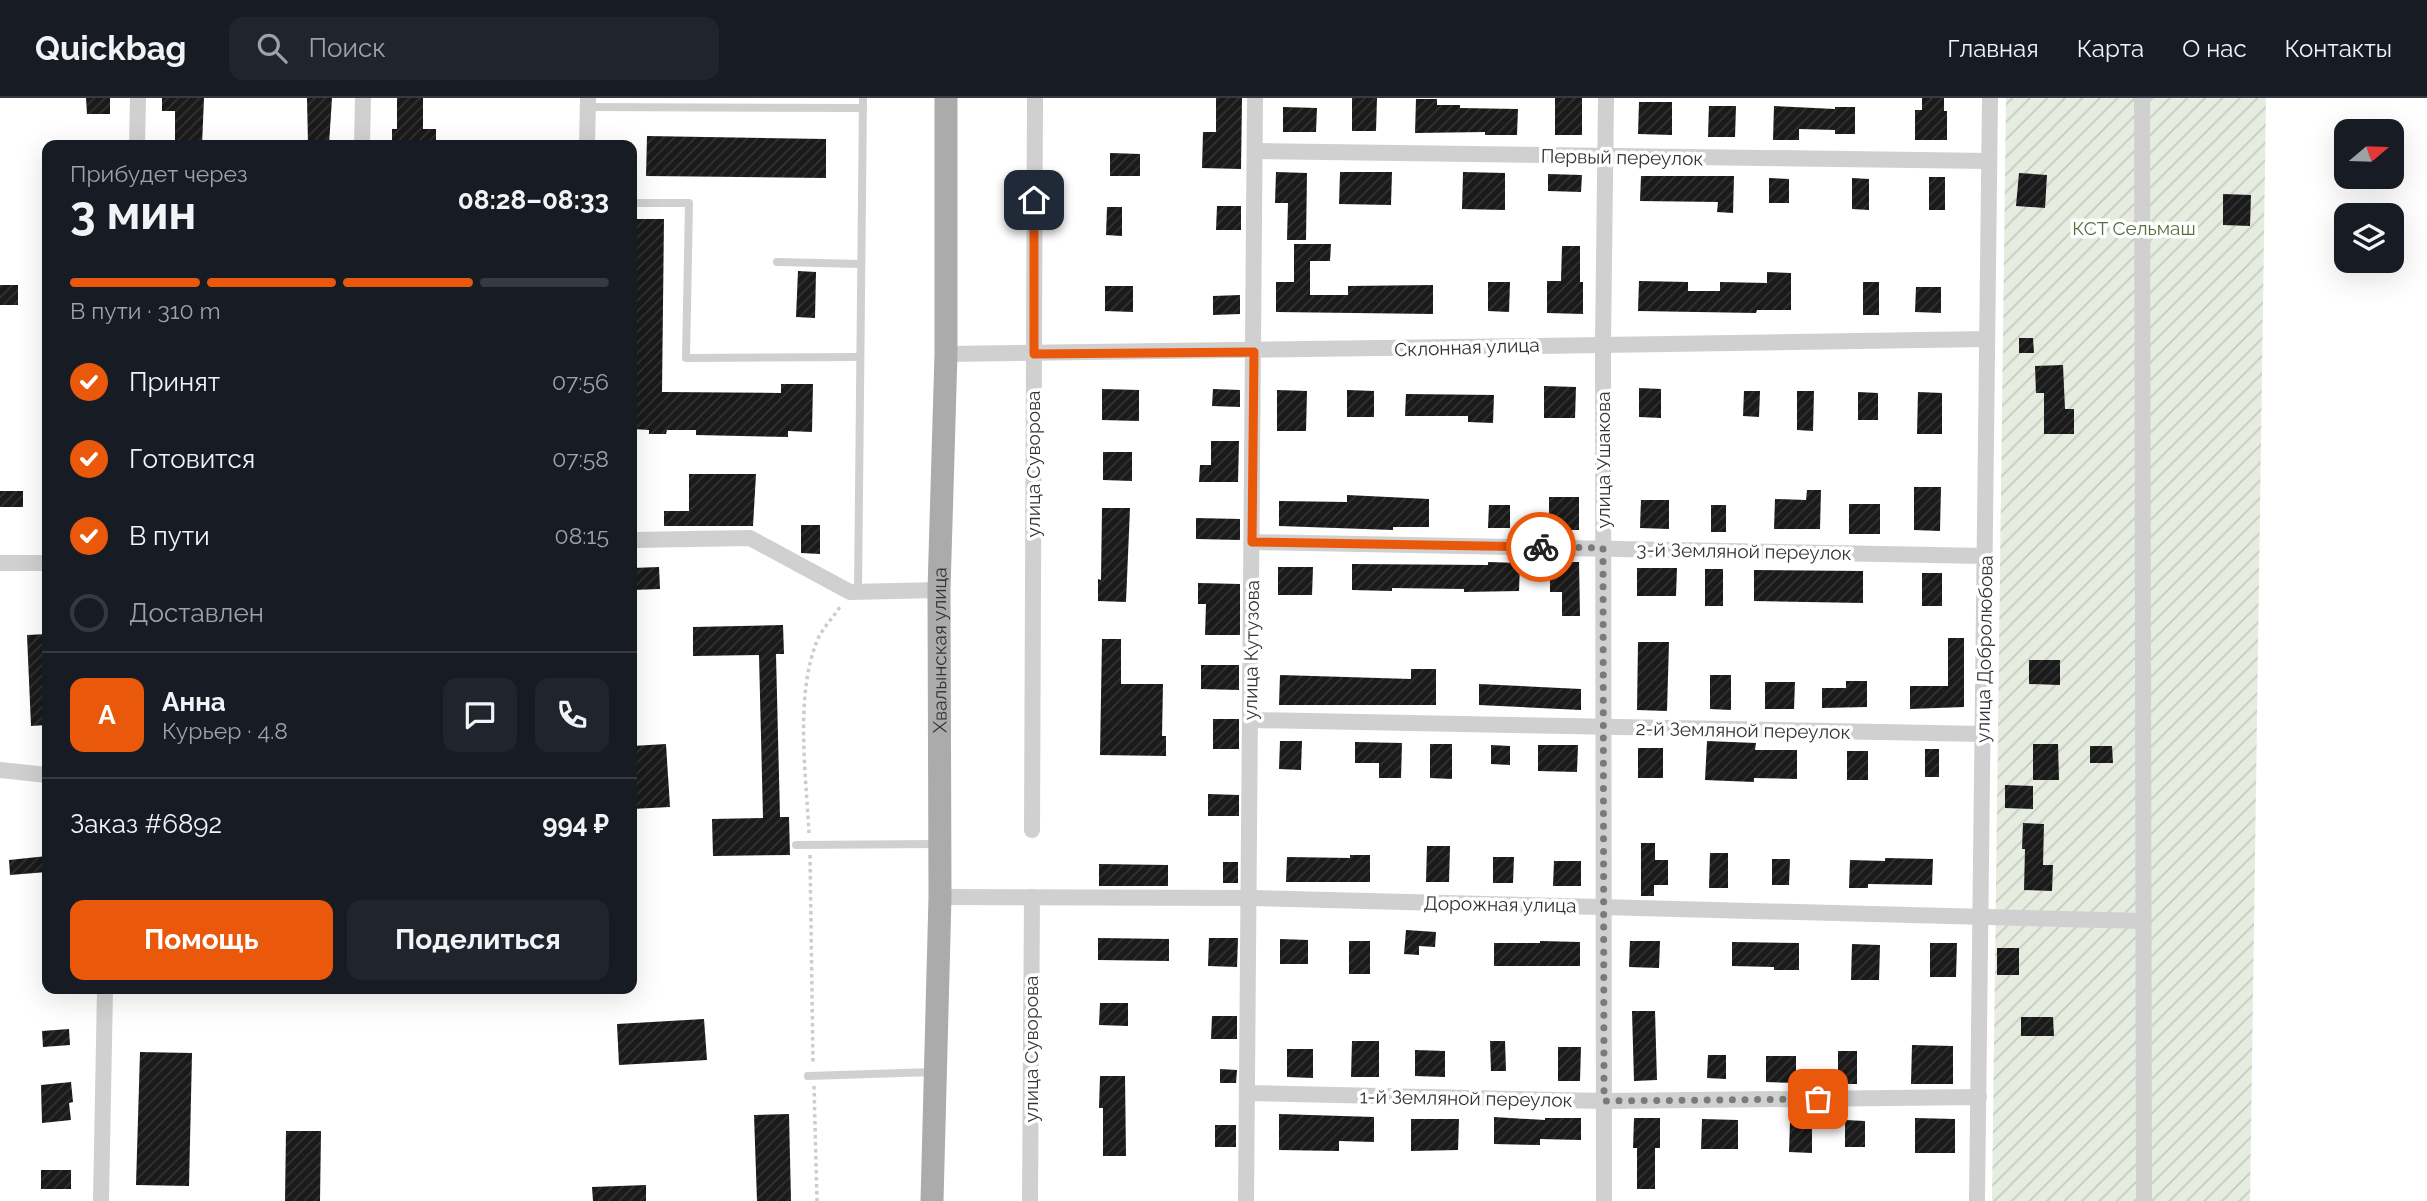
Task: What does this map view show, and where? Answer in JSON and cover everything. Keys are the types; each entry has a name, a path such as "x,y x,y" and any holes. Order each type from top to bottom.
{"main road":[{"name":"Хвалынская улица","path":"932,1201 940,897 939,590 946,354 946,98"}],"street":[{"path":"137,140 138,98"},
{"path":"362,140 363,98"},
{"name":"улица Суворова","path":"1032,830 1035,98"},
{"name":"улица Кутузова","path":"1246,1201 1255,98"},
{"name":"улица Ушакова","path":"1604,1201 1603,343 1606,98"},
{"name":"улица Добролюбова","path":"1977,1201 1990,98"},
{"path":"2142,98 2144,1201"},
{"path":"587,140 588,103"},
{"name":"Первый переулок","path":"1255,151 1989,161"},
{"name":"Склонная улица","path":"946,354 1254,352 1603,343 1987,339"},
{"path":"637,540 750,538 854,592 939,590"},
{"name":"3-й Земляной переулок","path":"1252,542 1985,556"},
{"path":"0,563 42,563"},
{"name":"2-й Земляной переулок","path":"1251,720 1983,734"},
{"path":"0,770 42,774"},
{"name":"Дорожная улица","path":"940,897 1249,898 2143,920"},
{"name":"улица Суворова","path":"1030,1201 1032,897"},
{"path":"102,1201 105,994"},
{"name":"1-й Земляной переулок","path":"1247,1093 1604,1101 1979,1097"}],"lane":[{"path":"854,592 863,98"},
{"path":"588,103 863,108"},
{"path":"637,203 689,203 686,358 860,357"},
{"path":"777,262 862,264"},
{"path":"796,845 939,844"},
{"path":"811,1076 934,1072"}],"path":[{"path":"817,1201 811,1076 809,844 803,718 809,675 818,641 854,592"}],"green space":[{"name":"КСТ Сельмаш","path":"2006,98 2266,98 2250,1201 1992,1201"}],"building":[{"path":"86,98 110,98 110,114 87,114"},
{"path":"162,98 204,98 202,140 175,140 175,111 162,111"},
{"path":"307,98 332,98 329,140 308,140"},
{"path":"397,98 423,98 423,129 436,129 436,140 392,140 392,129 397,129"},
{"path":"1216,98 1242,98 1241,169 1202,168 1203,132 1216,132"},
{"path":"1352,98 1377,98 1376,131 1352,131"},
{"path":"1555,98 1582,98 1582,135 1555,135"},
{"path":"1922,98 1944,98 1947,140 1915,140 1915,110 1922,110"},
{"path":"1416,99 1437,99 1437,105 1460,105 1460,108 1518,109 1517,135 1485,135 1485,132 1415,133"},
{"path":"1639,102 1672,102 1672,135 1638,134"},
{"path":"1709,106 1736,106 1735,137 1708,137"},
{"path":"1774,106 1835,109 1855,107 1855,134 1835,134 1835,130 1799,129 1799,140 1773,140"},
{"path":"1283,107 1317,108 1316,132 1283,132"},
{"path":"647,136 826,139 826,178 646,176"},
{"path":"1110,153 1140,154 1140,176 1110,176"},
{"path":"1276,172 1307,173 1306,240 1287,240 1288,203 1275,203"},
{"path":"1340,172 1392,172 1391,205 1339,204"},
{"path":"1463,172 1505,173 1505,210 1462,209"},
{"path":"2019,173 2047,175 2045,208 2016,206"},
{"path":"1548,174 1582,175 1581,192 1548,191"},
{"path":"1641,176 1734,176 1733,213 1717,212 1718,202 1640,201"},
{"path":"1929,177 1945,177 1945,210 1929,210"},
{"path":"1769,178 1789,179 1789,203 1769,203"},
{"path":"1852,178 1869,179 1869,210 1852,209"},
{"path":"2223,194 2251,195 2250,226 2223,225"},
{"path":"1217,206 1241,206 1241,230 1216,230"},
{"path":"1107,207 1122,207 1122,236 1106,235"},
{"path":"637,219 664,219 662,392 781,393 781,384 813,384 812,432 788,431 788,437 696,435 696,430 667,430 666,434 649,434 649,430 637,429"},
{"path":"1294,244 1331,244 1330,261 1310,261 1310,295 1348,295 1348,286 1433,285 1433,314 1276,312 1276,282 1294,282"},
{"path":"1562,246 1580,246 1583,314 1547,313 1547,281 1561,281"},
{"path":"798,271 816,272 815,318 796,317"},
{"path":"1767,272 1791,273 1791,310 1757,310 1756,313 1638,311 1639,281 1688,282 1688,291 1720,291 1720,282 1767,283"},
{"path":"1488,282 1510,282 1509,312 1488,311"},
{"path":"1863,282 1879,282 1879,315 1863,315"},
{"path":"0,285 18,285 18,305 0,305"},
{"path":"1105,286 1133,286 1133,312 1105,311"},
{"path":"1916,287 1941,287 1941,313 1915,312"},
{"path":"1240,295 1240,314 1213,315 1213,296"},
{"path":"2019,338 2033,338 2034,353 2019,353"},
{"path":"2063,365 2065,409 2074,409 2074,434 2044,434 2044,393 2036,393 2035,366"},
{"path":"1544,386 1576,387 1575,418 1544,418"},
{"path":"1639,388 1661,389 1661,418 1639,417"},
{"path":"1102,389 1139,390 1139,421 1102,420"},
{"path":"1213,389 1240,390 1240,407 1212,406"},
{"path":"1277,390 1307,391 1306,431 1277,431"},
{"path":"1347,390 1374,391 1374,417 1347,417"},
{"path":"1744,391 1760,391 1759,417 1743,416"},
{"path":"1797,391 1814,391 1813,431 1797,430"},
{"path":"1858,392 1878,393 1878,420 1858,420"},
{"path":"1918,392 1942,393 1942,434 1917,434"},
{"path":"1406,394 1494,395 1493,423 1468,422 1468,416 1405,416"},
{"path":"1211,441 1239,441 1238,482 1199,482 1200,465 1211,465"},
{"path":"1103,452 1132,452 1132,481 1103,480"},
{"path":"689,474 756,474 753,526 664,526 664,511 689,511"},
{"path":"1914,487 1941,487 1940,531 1914,530"},
{"path":"1807,490 1821,490 1820,529 1774,529 1775,499 1806,500"},
{"path":"0,491 23,491 23,507 0,507"},
{"path":"1347,495 1429,499 1429,527 1393,527 1393,530 1279,526 1279,501 1347,502"},
{"path":"1549,497 1579,497 1579,530 1549,530"},
{"path":"1641,500 1669,500 1669,529 1640,528"},
{"path":"1849,504 1880,504 1880,534 1849,534"},
{"path":"1489,505 1510,505 1510,528 1488,528"},
{"path":"1711,505 1726,505 1726,532 1711,532"},
{"path":"1102,508 1130,508 1126,602 1098,601"},
{"path":"1196,518 1240,519 1240,540 1196,539"},
{"path":"801,525 820,525 820,554 801,553"},
{"path":"1488,562 1520,563 1519,591 1464,592 1464,589 1392,588 1392,591 1352,590 1352,564 1488,565"},
{"path":"1550,562 1579,562 1580,616 1562,616 1562,592 1550,592"},
{"path":"659,567 660,589 637,590 637,568"},
{"path":"1278,567 1313,567 1312,595 1278,595"},
{"path":"1637,568 1677,568 1676,596 1637,596"},
{"path":"1705,569 1723,569 1723,606 1705,606"},
{"path":"1754,570 1863,571 1863,603 1754,601"},
{"path":"1922,573 1942,573 1942,606 1922,606"},
{"path":"1198,583 1240,584 1240,635 1205,635 1206,604 1198,604"},
{"path":"783,625 784,654 776,654 780,817 789,817 790,855 713,856 712,819 763,818 759,655 693,656 693,627"},
{"path":"42,634 42,725 31,726 27,635"},
{"path":"1948,638 1964,638 1964,707 1910,709 1910,686 1948,686"},
{"path":"1102,639 1121,639 1121,684 1163,684 1162,736 1166,736 1166,756 1100,755"},
{"path":"1638,642 1669,642 1667,711 1637,710"},
{"path":"2029,660 2060,660 2060,685 2029,684"},
{"path":"1201,665 1239,665 1239,690 1201,689"},
{"path":"1411,669 1436,669 1436,705 1279,705 1280,675 1411,679"},
{"path":"1710,675 1731,675 1731,710 1710,709"},
{"path":"1846,681 1867,681 1867,707 1822,708 1822,688 1846,688"},
{"path":"1765,682 1795,682 1794,709 1765,709"},
{"path":"1479,684 1581,689 1581,710 1479,705"},
{"path":"1213,719 1239,719 1239,749 1213,749"},
{"path":"1280,741 1302,741 1301,770 1279,769"},
{"path":"1707,741 1756,743 1755,750 1797,750 1797,779 1754,778 1754,782 1705,780"},
{"path":"1355,742 1402,743 1401,778 1379,778 1379,763 1355,763"},
{"path":"666,744 670,807 637,809 637,746"},
{"path":"1430,744 1452,744 1452,779 1430,778"},
{"path":"2033,744 2058,744 2059,780 2033,780"},
{"path":"1491,745 1510,746 1510,765 1491,764"},
{"path":"1538,745 1578,745 1577,772 1538,771"},
{"path":"2090,746 2112,746 2113,763 2090,763"},
{"path":"1638,748 1663,748 1663,778 1638,778"},
{"path":"1925,749 1939,749 1939,777 1925,777"},
{"path":"1847,751 1868,751 1868,780 1847,780"},
{"path":"2005,785 2033,786 2033,809 2005,808"},
{"path":"1208,794 1239,795 1239,816 1208,816"},
{"path":"2023,823 2044,824 2043,865 2053,865 2052,891 2024,890"},
{"path":"1641,843 1655,843 1655,860 1668,860 1668,885 1654,885 1654,896 1641,896"},
{"path":"1427,846 1450,846 1449,882 1426,882"},
{"path":"1710,853 1728,853 1728,888 1709,888"},
{"path":"1350,855 1370,855 1370,882 1286,882 1287,857 1350,858"},
{"path":"42,857 42,872 10,875 9,860"},
{"path":"1493,857 1514,857 1513,883 1493,883"},
{"path":"1885,858 1933,859 1932,885 1868,884 1868,888 1849,888 1850,860 1885,861"},
{"path":"1772,859 1790,859 1789,885 1772,885"},
{"path":"1554,861 1581,861 1581,886 1553,886"},
{"path":"1223,862 1238,862 1238,883 1223,883"},
{"path":"1099,864 1168,865 1168,886 1099,886"},
{"path":"1406,930 1436,932 1435,947 1419,946 1419,955 1404,954"},
{"path":"1098,938 1169,939 1169,961 1098,960"},
{"path":"1209,938 1238,938 1237,967 1208,966"},
{"path":"1280,939 1308,940 1308,964 1280,964"},
{"path":"1349,941 1370,941 1370,974 1349,974"},
{"path":"1630,941 1660,941 1659,968 1629,967"},
{"path":"1580,942 1580,966 1494,966 1494,943"},
{"path":"1732,942 1799,943 1799,970 1732,966"},
{"path":"1930,943 1957,943 1956,977 1930,977"},
{"path":"1852,944 1880,945 1879,980 1851,980"},
{"path":"1997,948 2019,948 2019,975 1997,975"},
{"path":"1100,1003 1128,1003 1128,1026 1099,1025"},
{"path":"1632,1011 1655,1011 1657,1080 1634,1081"},
{"path":"1212,1016 1237,1016 1237,1039 1211,1039"},
{"path":"2021,1017 2053,1017 2054,1036 2021,1036"},
{"path":"704,1019 707,1060 619,1065 617,1024"},
{"path":"69,1029 70,1045 43,1047 42,1031"},
{"path":"1352,1041 1379,1041 1379,1077 1351,1077"},
{"path":"1490,1041 1505,1041 1506,1071 1491,1071"},
{"path":"1912,1045 1953,1046 1953,1084 1911,1084"},
{"path":"1558,1047 1581,1047 1580,1081 1558,1081"},
{"path":"1287,1049 1313,1049 1313,1078 1287,1077"},
{"path":"1415,1050 1445,1051 1445,1077 1415,1076"},
{"path":"1838,1051 1857,1051 1857,1084 1838,1084"},
{"path":"140,1052 192,1053 189,1186 136,1185"},
{"path":"1708,1055 1726,1055 1726,1079 1707,1078"},
{"path":"1766,1056 1796,1056 1796,1083 1766,1082"},
{"path":"1220,1069 1237,1070 1236,1083 1220,1083"},
{"path":"1100,1076 1125,1076 1126,1156 1103,1156 1103,1108 1099,1108"},
{"path":"71,1082 71,1120 42,1123 41,1085"},
{"path":"789,1114 791,1201 757,1201 754,1115"},
{"path":"1279,1114 1374,1117 1374,1142 1339,1141 1339,1151 1279,1150"},
{"path":"1494,1117 1545,1120 1581,1118 1581,1140 1540,1139 1540,1145 1494,1144"},
{"path":"1634,1118 1660,1118 1660,1148 1655,1148 1655,1189 1637,1189 1637,1148 1633,1148"},
{"path":"1915,1118 1955,1119 1955,1153 1915,1153"},
{"path":"1411,1119 1459,1119 1458,1150 1411,1151"},
{"path":"1702,1119 1738,1120 1738,1149 1701,1149"},
{"path":"1845,1120 1865,1121 1865,1147 1845,1147"},
{"path":"1790,1122 1812,1122 1812,1153 1789,1152"},
{"path":"1215,1125 1236,1125 1236,1147 1215,1147"},
{"path":"286,1131 321,1131 320,1201 285,1201"},
{"path":"41,1170 71,1170 71,1189 41,1189"},
{"path":"646,1185 646,1201 593,1201 592,1187"}],"way so far":[{"path":"1541,547 1603,548 1604,1101 1818,1099"}],"route":[{"path":"1034,200 1034,354 1254,352 1252,542 1541,547"}]}
